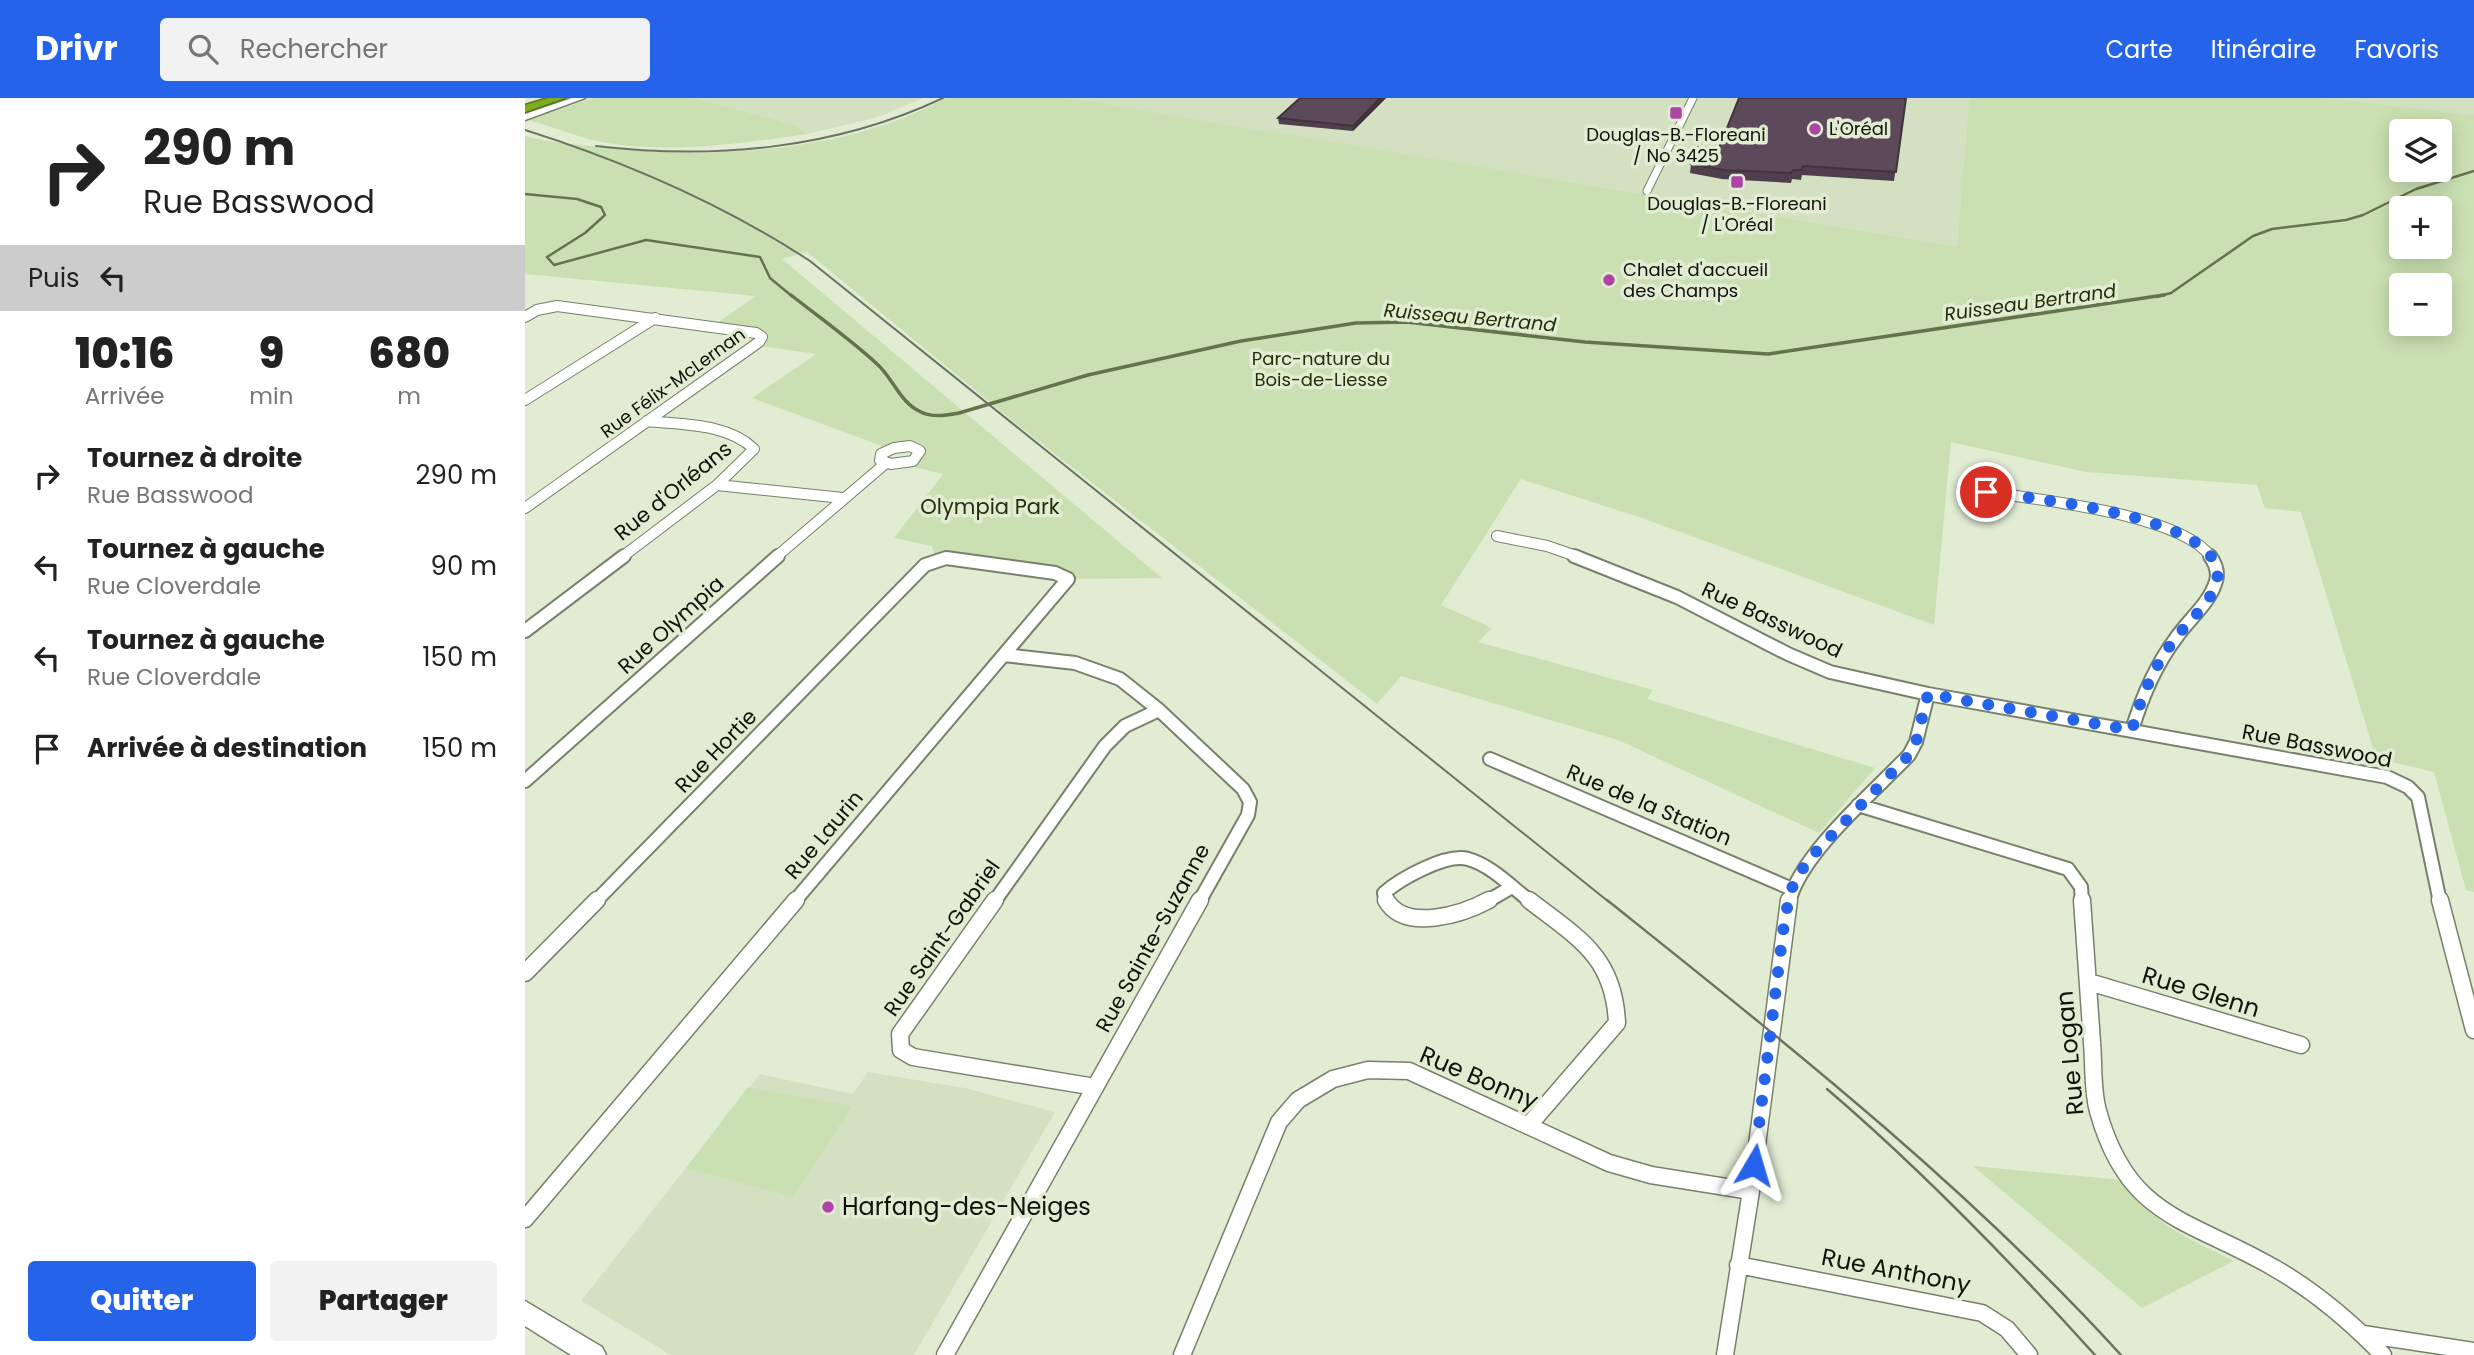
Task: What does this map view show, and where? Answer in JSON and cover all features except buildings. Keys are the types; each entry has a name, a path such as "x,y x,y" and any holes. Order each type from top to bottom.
{"highway":[{"path":"525,102 538,98"},
{"path":"525,108 557,102"},
{"path":"525,116 557,102"}],"main road":[{"path":"557,102 581,98"},
{"path":"525,1312 593,1355"}],"street":[{"path":"1647,191 1693,98"},
{"name":"Rue Félix-McLernan","path":"525,317 557,306 756,332 762,337 759,342 525,508"},
{"path":"525,400 655,318"},
{"name":"Rue d'Orléans","path":"525,631 717,485 754,449 750,443 729,432 647,421"},
{"name":"Rue Olympia","path":"525,781 843,498 886,463"},
{"path":"717,485 843,498"},
{"path":"1962,488 2141,518 2167,526 2188,537 2204,548 2213,559 2218,580 2213,591 2173,641 2157,666 2140,699 2132,730"},
{"name":"Rue Basswood","path":"1497,536 1546,546 1617,571 1677,597 1788,654 1830,672 1928,694 2387,777 2408,787 2419,797 2444,918 2474,1030"},
{"name":"Rue Laurin","path":"525,1219 1068,579 1055,573 946,558 936,560"},
{"name":"Rue Hortie","path":"525,973 925,565 936,560"},
{"name":"Rue Sainte-Suzanne","path":"945,1355 1248,816 1249,802 1243,789 1159,710 1120,678 1098,669 1049,659 1004,655"},
{"path":"1725,1355 1751,1191 1782,941 1792,889 1808,860 1909,755 1916,742 1928,694"},
{"name":"Rue Saint-Gabriel","path":"1095,1087 913,1057 901,1050 898,1042 900,1034 1105,746 1125,726 1159,710"},
{"name":"Rue de la Station","path":"1490,759 1792,889"},
{"name":"Rue Logan","path":"1858,805 2067,869 2081,887 2097,1108 2104,1140 2116,1166 2144,1199 2180,1221 2274,1267 2333,1309 2383,1355"},
{"path":"1513,887 1460,914 1439,920 1399,912 1384,900 1384,893 1389,888 1430,868 1455,859 1469,858 1513,887 1601,960 1615,987 1617,1023 1529,1125"},
{"name":"Rue Glenn","path":"2089,982 2301,1045"},
{"name":"Rue Bonny","path":"1182,1355 1279,1122 1299,1100 1333,1079 1368,1070 1409,1071 1609,1163 1651,1175 1751,1191"},
{"name":"Rue Anthony","path":"1738,1265 1982,1313 2007,1329 2029,1355"},
{"path":"2363,1334 2474,1351"}],"shaded area":[{"path":"694,98 923,98 875,118 807,134 796,125"},
{"path":"1069,98 1969,98 1957,246"},
{"path":"2319,98 2474,98 2474,115"},
{"name":"Harfang-des-Neiges","path":"868,1072 965,1088 1055,1112 914,1355 671,1355 581,1301 760,1074 853,1094"}],"green space":[{"path":"593,98 694,98 796,125 807,134 707,146 657,148 597,141 529,120"},
{"name":"Parc-nature du Bois-de-Liesse","path":"946,98 1070,98 1957,246 1969,98 2323,98 2474,115 2474,892 2466,890 2434,772 2376,758 2301,512 2265,508 2257,485 2086,472 1951,442 1934,625 1642,518 1521,479 1441,605 1492,628 1478,642 1653,690 1647,699 1875,768 1819,833 1618,740 1401,676 1377,704 1019,426 807,252 782,259 1162,578 1068,579 936,560 932,546 894,538 943,474 902,464 913,461 915,447 879,457 882,446 752,398 816,354 754,345 762,337 713,326 756,296 525,274 525,136 637,150 728,152 820,141 864,131 906,117"},
{"path":"748,1087 852,1106 793,1197 686,1168"},
{"path":"1973,1166 2122,1180 2159,1220 2234,1261 2142,1308"}],"waterway":[{"name":"Ruisseau Bertrand","path":"2163,295 2171,293 2253,236 2272,229 2346,220 2363,215 2416,189 2474,171"},
{"name":"Ruisseau Bertrand","path":"525,194 577,199 601,207 605,215 585,233 547,257 554,265 646,240 760,257 770,278 793,297"},
{"name":"Ruisseau Bertrand","path":"791,295 877,364 902,397 914,408 926,414 940,416 959,413 1088,375 1241,341 1356,323 1407,322 1585,342 1768,354 2163,295"},
{"name":"Ruisseau Bertrand","path":"2156,297 2163,295"}],"tram line":[{"path":"596,146 685,152 773,146 860,129 943,98"},
{"path":"525,130 636,170 707,202 810,261 1609,902"},
{"path":"1607,900 1808,1062 1938,1174 2001,1232 2121,1355"},
{"path":"1827,1089 1965,1218 2095,1355"}],"place":[{"name":"Douglas-B.-Floreani / No 3425","path":"1676,113"},
{"name":"L'Oréal","path":"1815,129"},
{"name":"Douglas-B.-Floreani / L'Oréal","path":"1737,182"},
{"name":"Chalet d'accueil des Champs","path":"1609,280"},
{"name":"Harfang-des-Neiges","path":"828,1207"}],"route":[{"path":"1754,1165 1785,916 1793,885 1808,860 1909,755 1916,742 1928,694 2132,730 2140,699 2157,666 2173,641 2213,591 2218,580 2213,559 2204,548 2167,526 2128,515 1986,492"}],"park label":[{"name":"Olympia Park","path":"990,507"}]}
